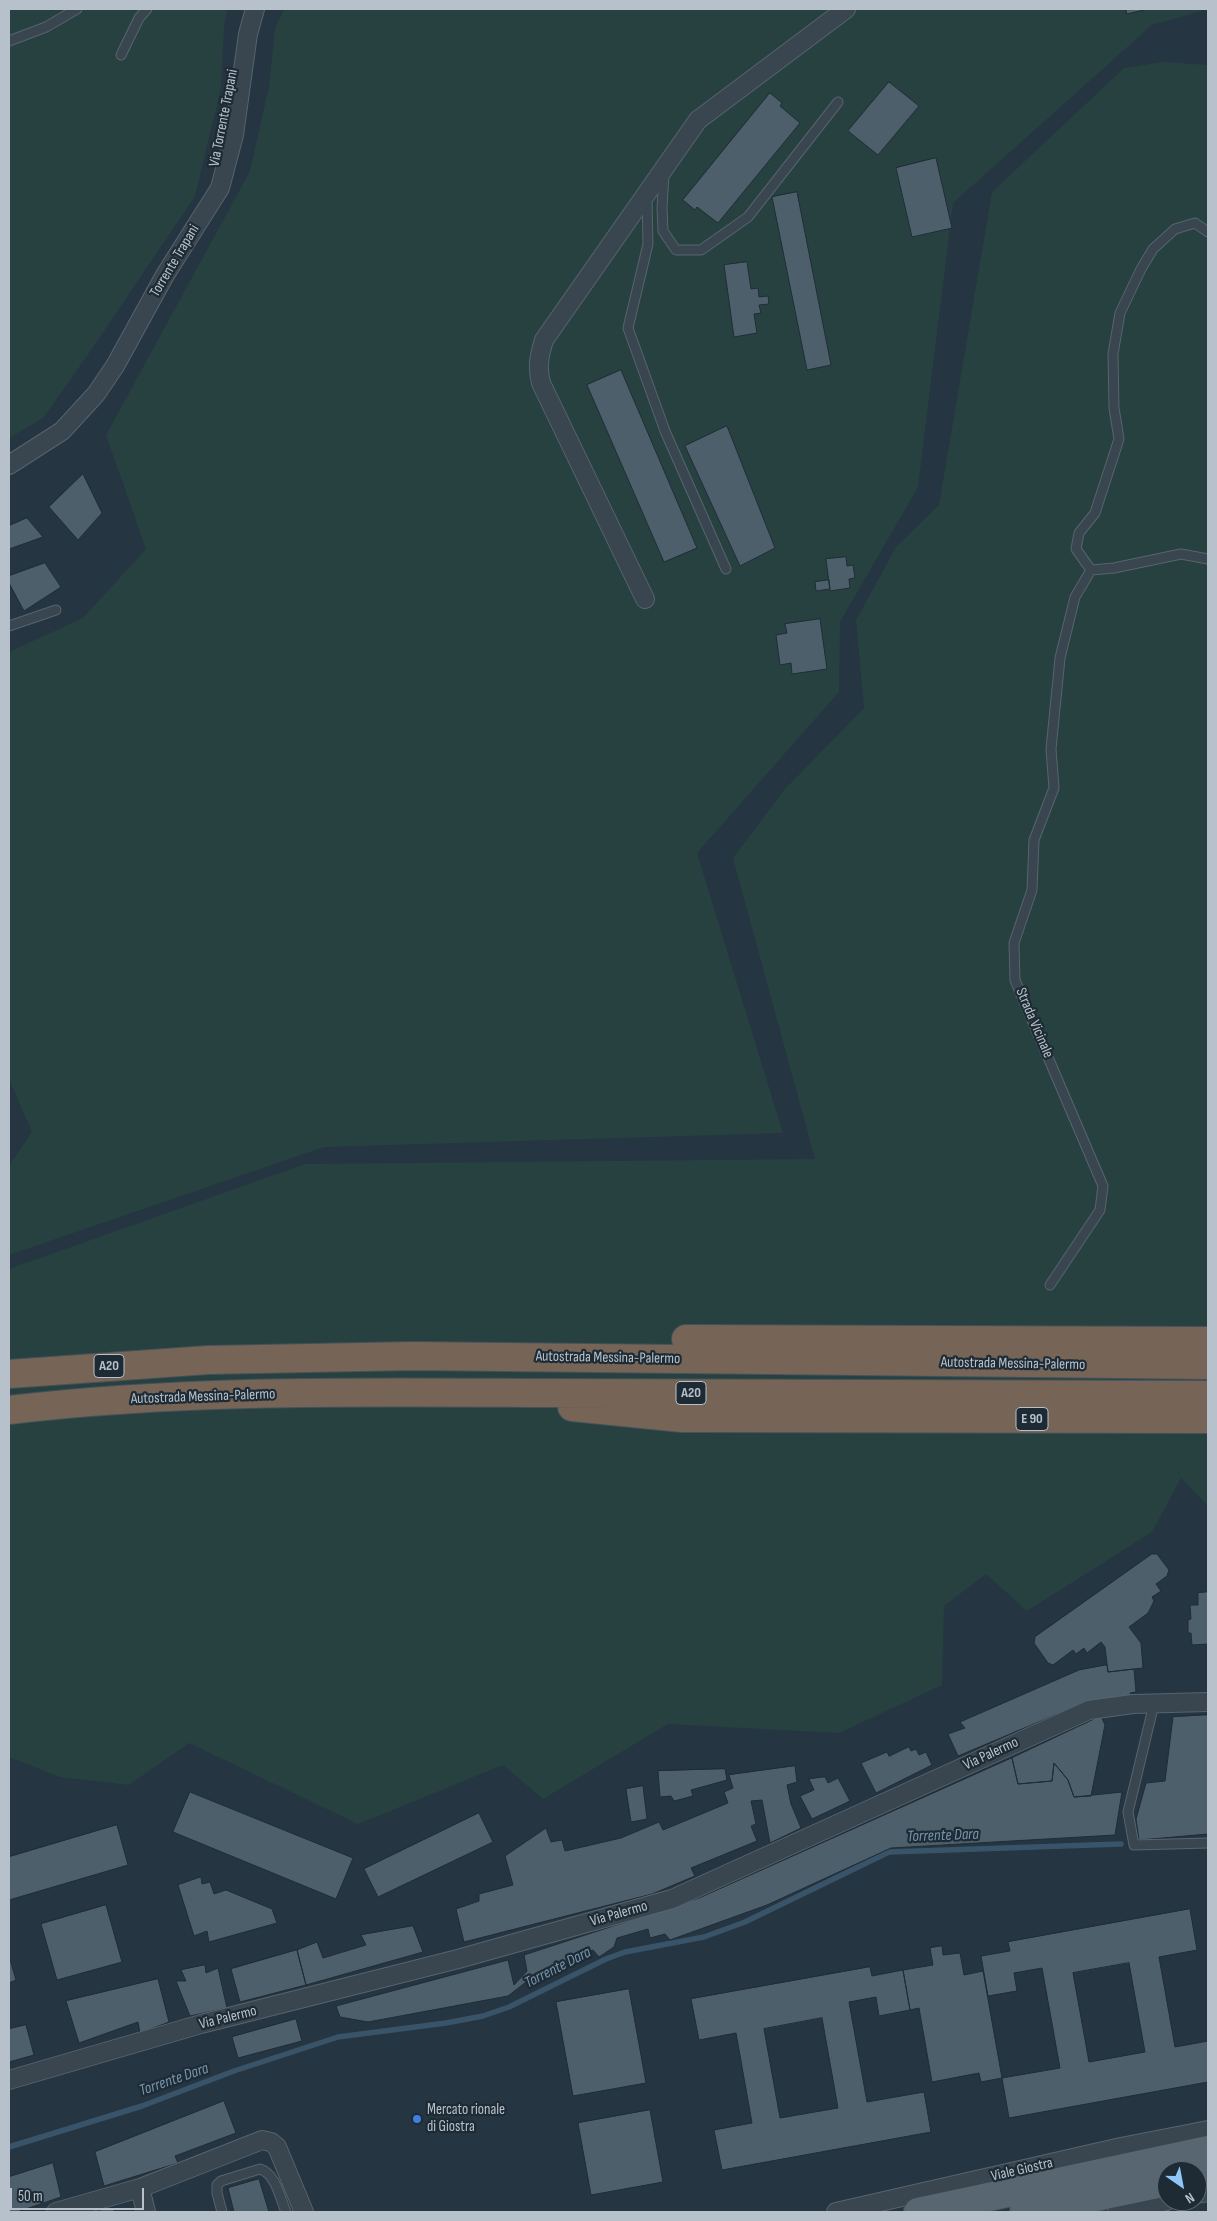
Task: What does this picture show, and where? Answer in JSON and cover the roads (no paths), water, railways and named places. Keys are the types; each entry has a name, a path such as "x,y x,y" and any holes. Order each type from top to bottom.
{"highway":[{"path":"494,1356 599,1338 1208,1341"},
{"name":"Autostrada Messina-Palermo","path":"9,1374 208,1360 414,1356 1208,1365"},
{"name":"Autostrada Messina-Palermo","path":"9,1410 55,1404 204,1396 410,1391 1208,1395"},
{"name":"E 90","path":"494,1392 540,1403 620,1414 664,1417 747,1419 1208,1419"}],"main road":[{"name":"Viale Giostra","path":"918,2212 1208,2150"},
{"path":"1024,2212 1157,2184"}],"street":[{"name":"Via Torrente Trapani","path":"9,456 55,425 89,389 108,362 157,271 210,186 224,134 238,35 245,9"},
{"name":"Torrente Trapani","path":"9,465 62,431 96,394 115,366 166,275 220,188 234,135 248,34 255,9"},
{"path":"645,600 541,384 538,359 544,340 698,120 846,9"},
{"name":"Via Palermo","path":"9,2080 202,2024 458,1959 672,1899 1089,1710 1116,1706 1208,1702"},
{"name":"Viale Giostra","path":"836,2212 1121,2147 1208,2130"},
{"path":"58,2212 140,2188 262,2140 271,2142 277,2147 304,2212"},
{"path":"140,2188 146,2212"},
{"path":"1117,2212 1157,2203"}],"lane":[{"path":"9,41 46,27 77,9"},
{"path":"121,55 139,18 146,9"},
{"path":"664,168 663,231 676,250 701,250 748,217 838,102"},
{"path":"647,192 648,244 628,328 665,431 726,569"},
{"path":"1208,232 1195,223 1182,227 1175,230 1153,250 1141,268 1120,313 1113,354 1114,408 1119,439 1095,513 1079,533 1076,549 1091,570 1114,568 1181,554 1208,558"},
{"name":"Strada Vicinale","path":"1050,1285 1100,1210 1103,1186 1015,980 1014,944 1032,890 1034,840 1054,788 1051,749 1060,658 1075,598 1091,570"},
{"path":"9,626 56,610"},
{"path":"1154,1704 1128,1812 1134,1845 1208,1843"},
{"path":"222,2212 217,2185 221,2181 260,2169 272,2176 286,2212"}],"waterway":[{"name":"Torrente Dara","path":"9,2147 142,2106 234,2071 338,2037 446,2023 483,2016 509,2007 606,1959 625,1952 704,1937 745,1922 889,1852 1121,1844"}],"place":[{"name":"Mercato rionale di Giostra","path":"417,2119"}]}
